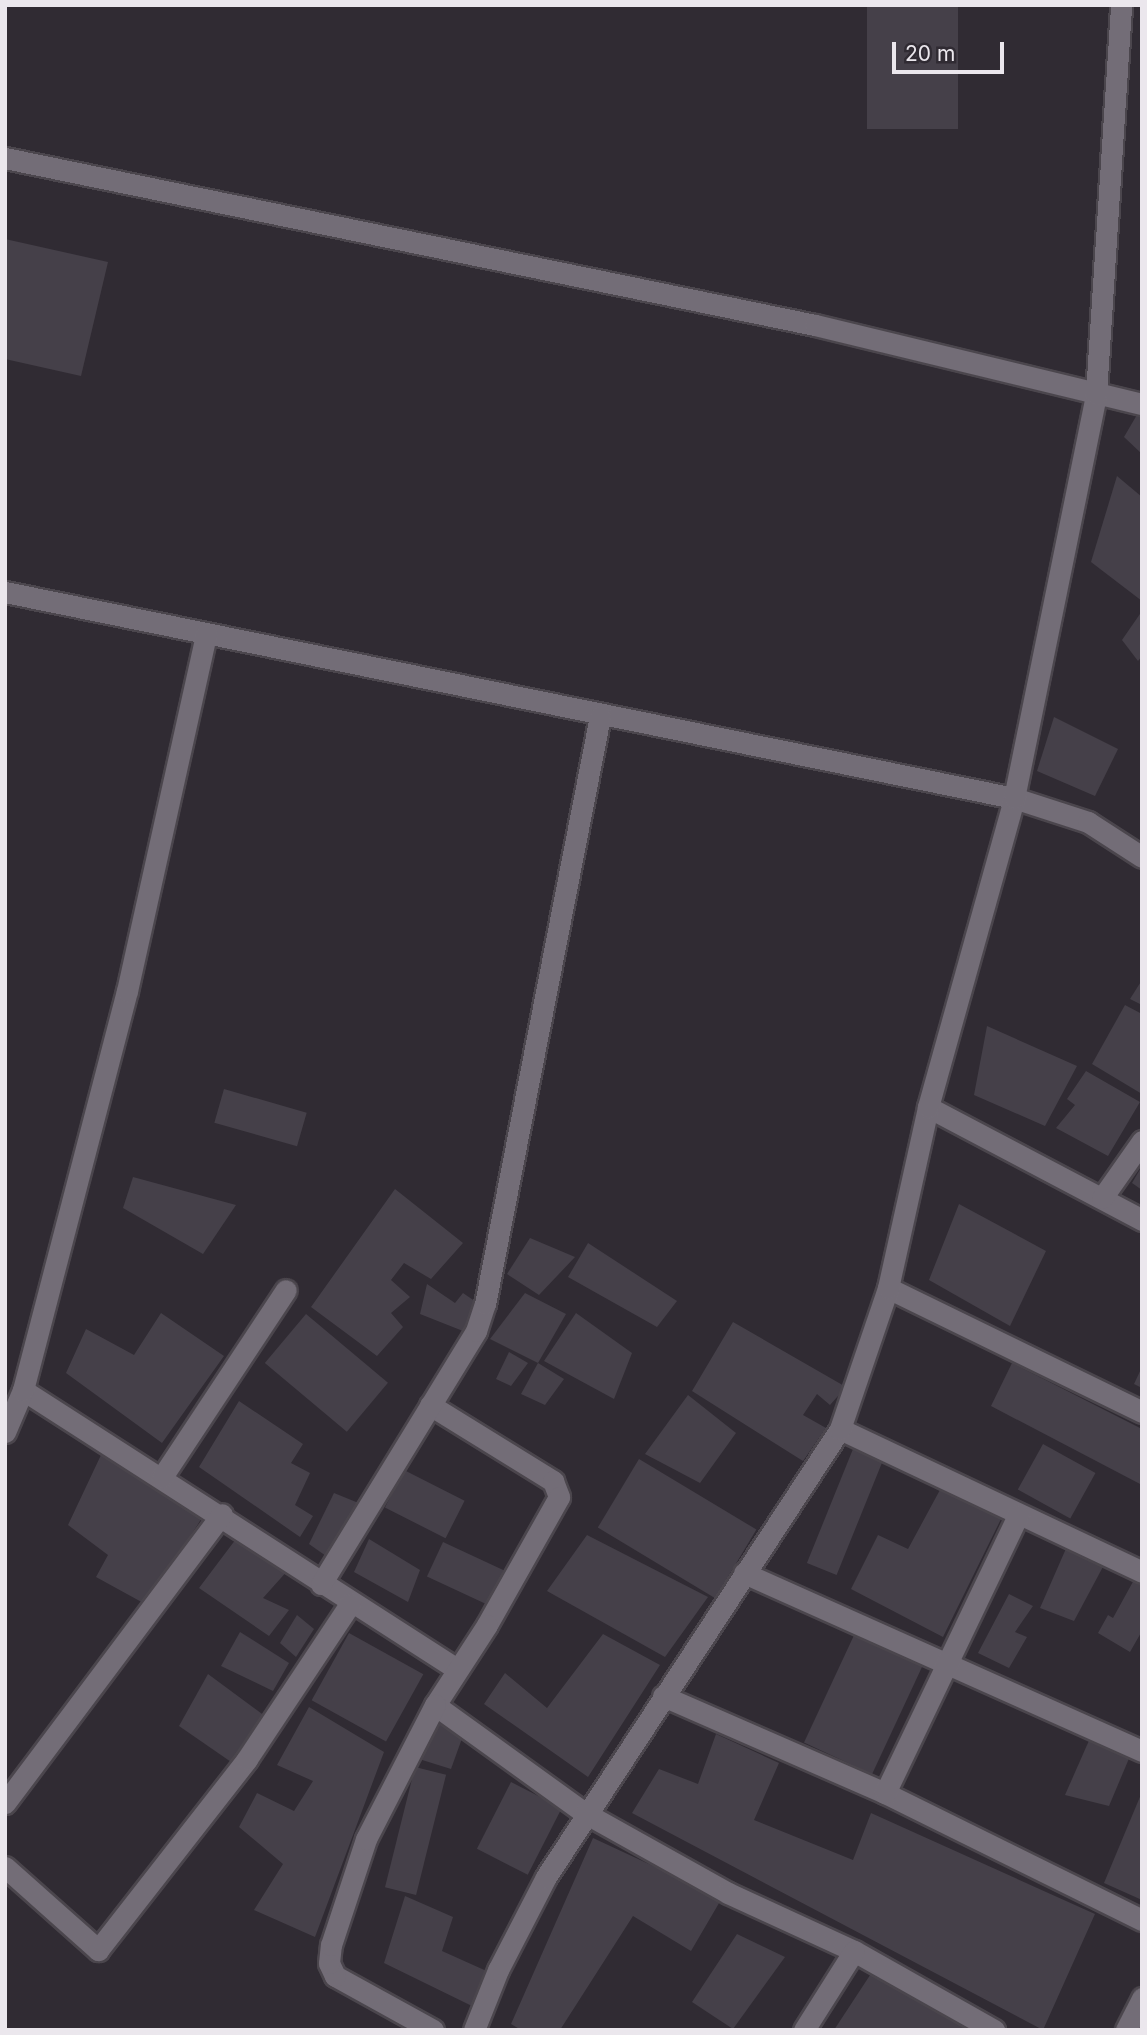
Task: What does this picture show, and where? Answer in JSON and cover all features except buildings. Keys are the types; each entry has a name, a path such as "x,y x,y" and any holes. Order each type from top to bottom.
{"street":[{"path":"474,2030 520,1923 585,1813 840,1429 888,1288 928,1107 1014,798 1096,394 1121,5"},
{"path":"5,158 815,325 1142,404"},
{"path":"5,592 600,716 1014,798 1088,822 1142,857"},
{"path":"5,1432 23,1390 127,991 205,634"},
{"path":"321,1584 476,1331 485,1304 600,716"},
{"path":"928,1107 1142,1220"},
{"path":"1102,1198 1142,1141"},
{"path":"888,1288 1142,1412"},
{"path":"162,1477 286,1290"},
{"path":"23,1390 222,1514 350,1604 457,1669"},
{"path":"430,1405 554,1481 559,1497 487,1625 435,1705 366,1839 331,1945 329,1963 335,1976 433,2030"},
{"path":"840,1429 1142,1572"},
{"path":"5,1803 222,1514"},
{"path":"885,1793 943,1664 1018,1515"},
{"path":"744,1573 1142,1751"},
{"path":"5,1867 97,1950 247,1759 350,1604"},
{"path":"663,1696 885,1793 1142,1920"},
{"path":"435,1705 585,1813 727,1893 854,1951 994,2030"},
{"path":"804,2030 854,1951"}]}
